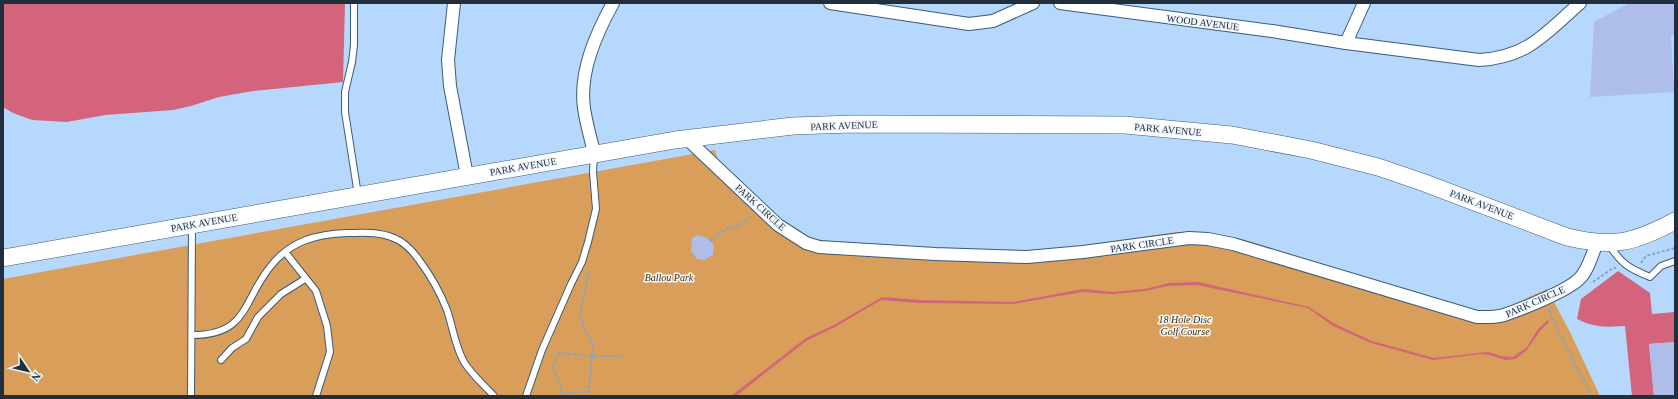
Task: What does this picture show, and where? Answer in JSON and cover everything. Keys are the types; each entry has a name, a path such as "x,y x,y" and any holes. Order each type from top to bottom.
{"main road":[{"name":"PARK AVENUE","path":"3,258 594,153 686,138 794,126 904,124 1125,125 1218,134 1269,141 1378,167 1422,182 1567,237 1602,243 1620,243 1637,239 1675,221"}],"street":[{"path":"454,3 448,60 450,86 466,176"},
{"path":"594,153 584,108 584,78 588,60 595,41 613,3"},
{"path":"830,3 969,24 993,21 1033,3"},
{"name":"WOOD AVENUE","path":"1060,3 1478,60 1494,59 1525,49 1536,42 1580,3"},
{"path":"1346,43 1364,3"},
{"name":"PARK CIRCLE","path":"686,138 778,225 806,243 833,249 935,254 1027,256 1082,252 1189,238 1208,239 1233,244 1477,317 1490,318 1504,315 1558,292 1575,282 1584,272 1602,243"}],"lane":[{"path":"354,3 354,45 352,62 345,92 345,112 358,195"},
{"path":"526,396 542,350 582,262 588,242 596,209 593,172 594,153"},
{"path":"191,396 192,224"},
{"path":"192,335 216,333 227,328 237,320 245,310 269,267 285,252 305,239 340,233 382,233 404,243 436,285 447,310 458,349 465,363 494,396"},
{"path":"1602,243 1628,267 1650,277 1661,266 1675,261"},
{"path":"285,252 316,291 327,326 330,352 316,396"},
{"path":"220,360 232,348 246,340 258,317 281,294 305,279"}],"path":[{"path":"710,241 730,227 738,226 760,208"},
{"path":"1588,285 1613,268 1640,266 1642,260 1646,256 1675,248"},
{"path":"589,268 580,314 584,329 593,344 592,356 589,392 563,393 553,368 558,353 592,356 623,356"},
{"path":"1556,307 1549,311 1591,396"}],"green space":[{"name":"Ballou Park","path":"715,150 719,164 794,230 810,238 841,243 1025,251 1071,247 1177,232 1216,234 1245,240 1478,312 1500,310 1547,289 1570,332 1600,396 3,396 3,279"}],"shaded area":[{"path":"3,3 345,3 343,82 253,91 219,97 173,110 105,115 67,122 32,120 13,113 3,107"},
{"path":"1618,271 1650,293 1652,314 1675,312 1675,342 1649,344 1654,396 1632,396 1625,326 1606,327 1589,324 1577,319 1581,299"},
{"path":"1198,282 1309,307 1335,324 1372,341 1434,358 1488,352 1501,356 1513,357 1527,347 1538,329 1548,320 1549,322 1540,331 1526,351 1515,359 1506,360 1481,354 1433,360 1371,343 1333,326 1308,308 1197,285 1168,286 1145,291 1112,294 1082,292 1013,304 920,303 881,300 835,327 806,341 736,396 731,396 806,338 834,325 882,297 920,300 1013,302 1083,289 1113,292 1145,289 1169,283"}],"building":[{"path":"1630,3 1675,3 1675,35 1671,35 1674,92 1590,97 1594,22"},
{"path":"698,235 707,238 714,245 713,255 704,260 697,259 691,251 692,238"},
{"path":"1675,342 1675,396 1654,396 1649,344"}],"park label":[{"name":"18 Hole Disc Golf Course","path":"1185,324"}]}
